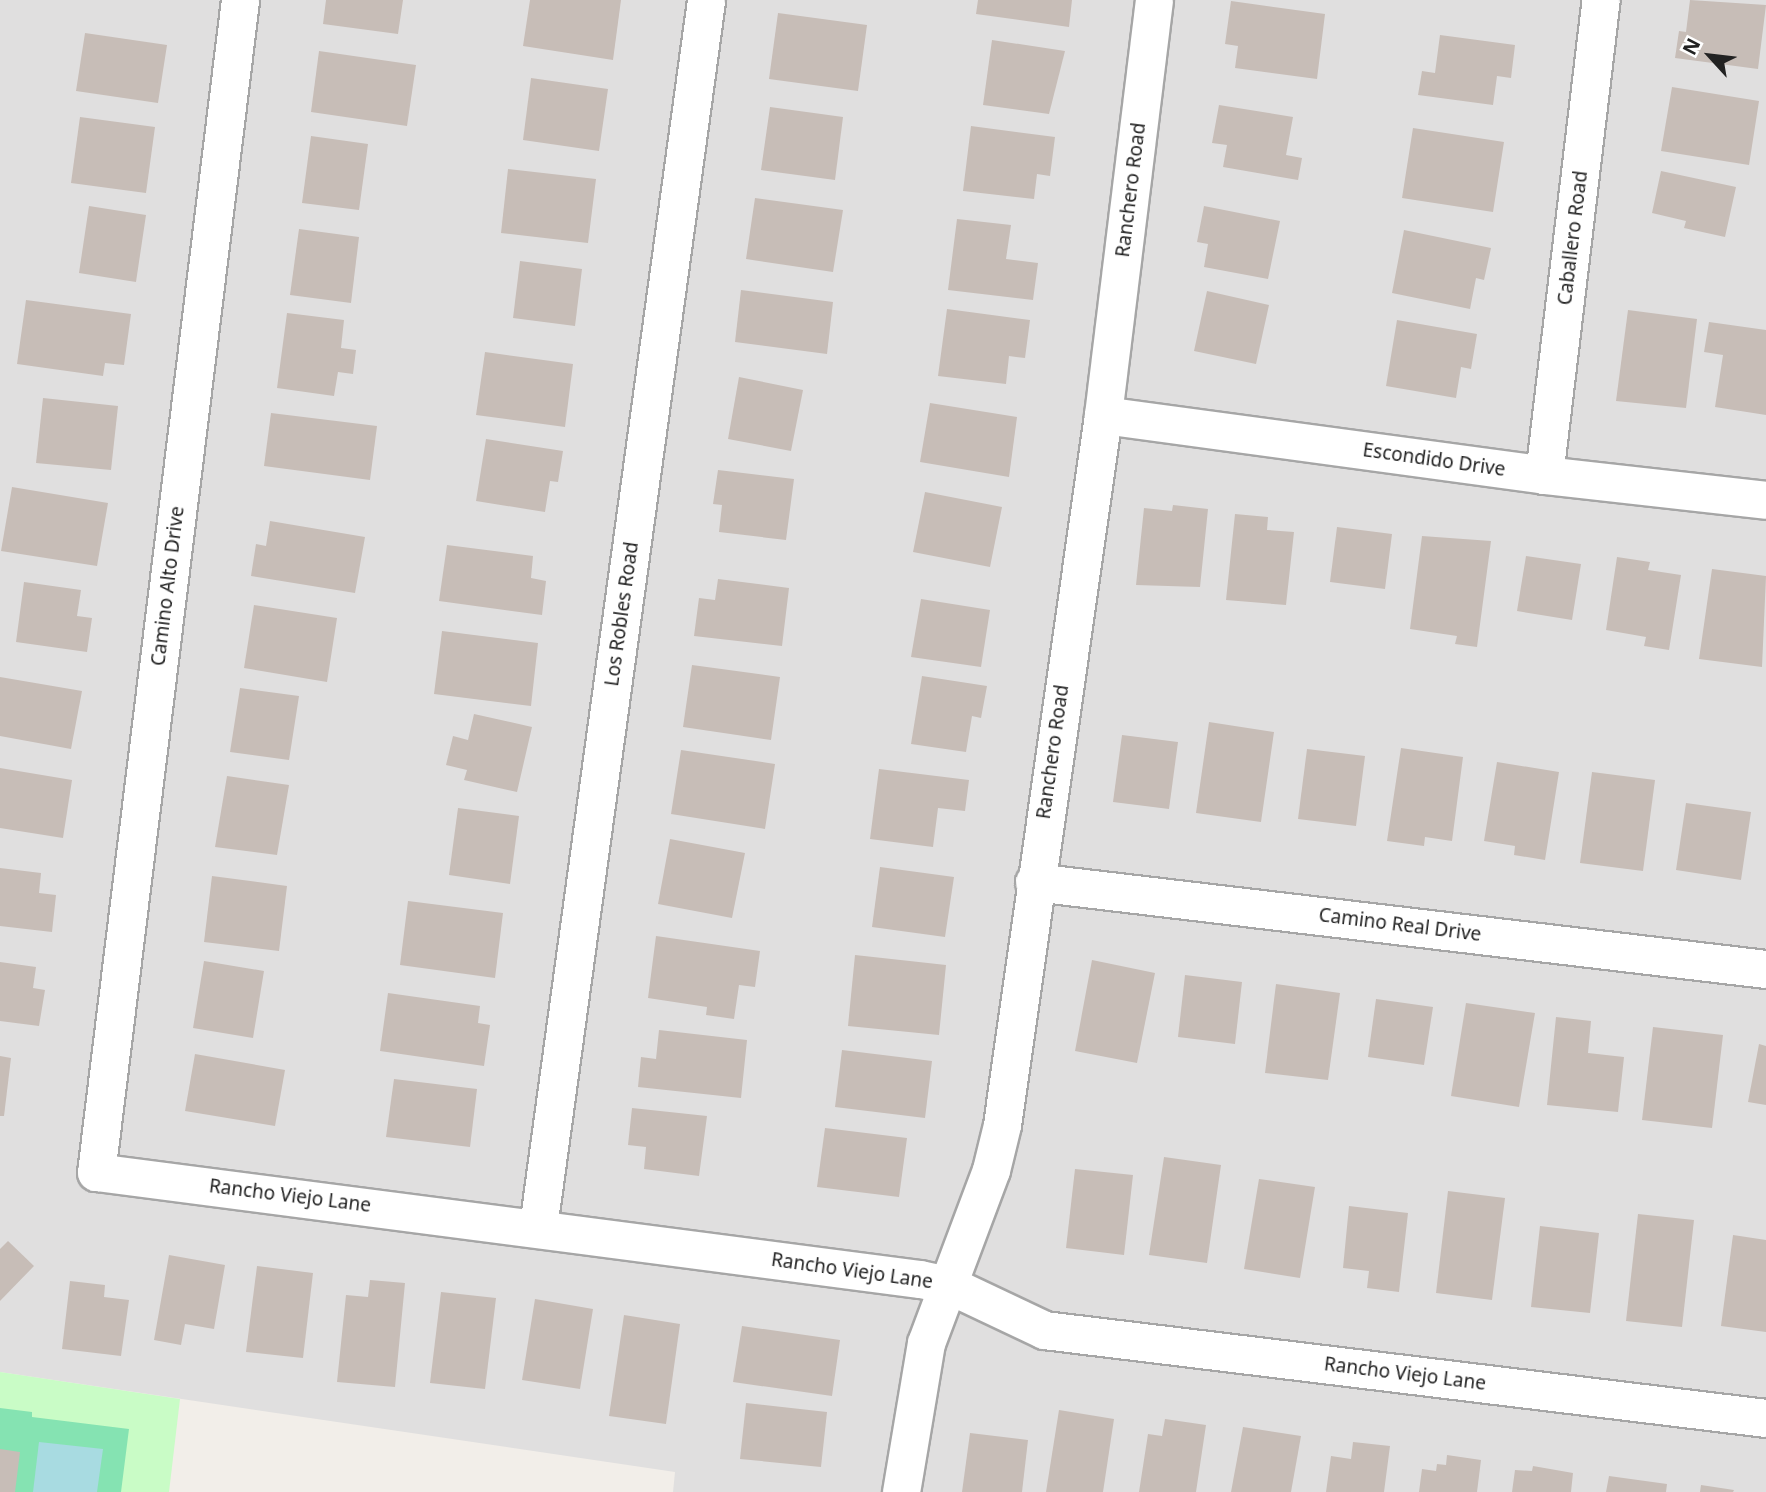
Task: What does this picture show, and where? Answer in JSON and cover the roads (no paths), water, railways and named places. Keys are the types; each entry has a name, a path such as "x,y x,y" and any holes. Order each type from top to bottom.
{"street":[{"name":"Camino Alto Drive","path":"96,1172 240,0"},
{"name":"Los Robles Road","path":"538,1227 706,0"},
{"name":"Ranchero Road","path":"901,1492 924,1354 999,1146 1034,882 1103,415 1154,0"},
{"name":"Caballero Road","path":"1545,475 1601,0"},
{"name":"Escondido Drive","path":"1103,415 1545,475 1766,499"},
{"name":"Camino Real Drive","path":"1034,882 1766,969"},
{"name":"Rancho Viejo Lane","path":"96,1172 538,1227 949,1285 1044,1330 1766,1418"}],"water":[{"path":"39,1442 103,1449 97,1492 33,1492"}]}
